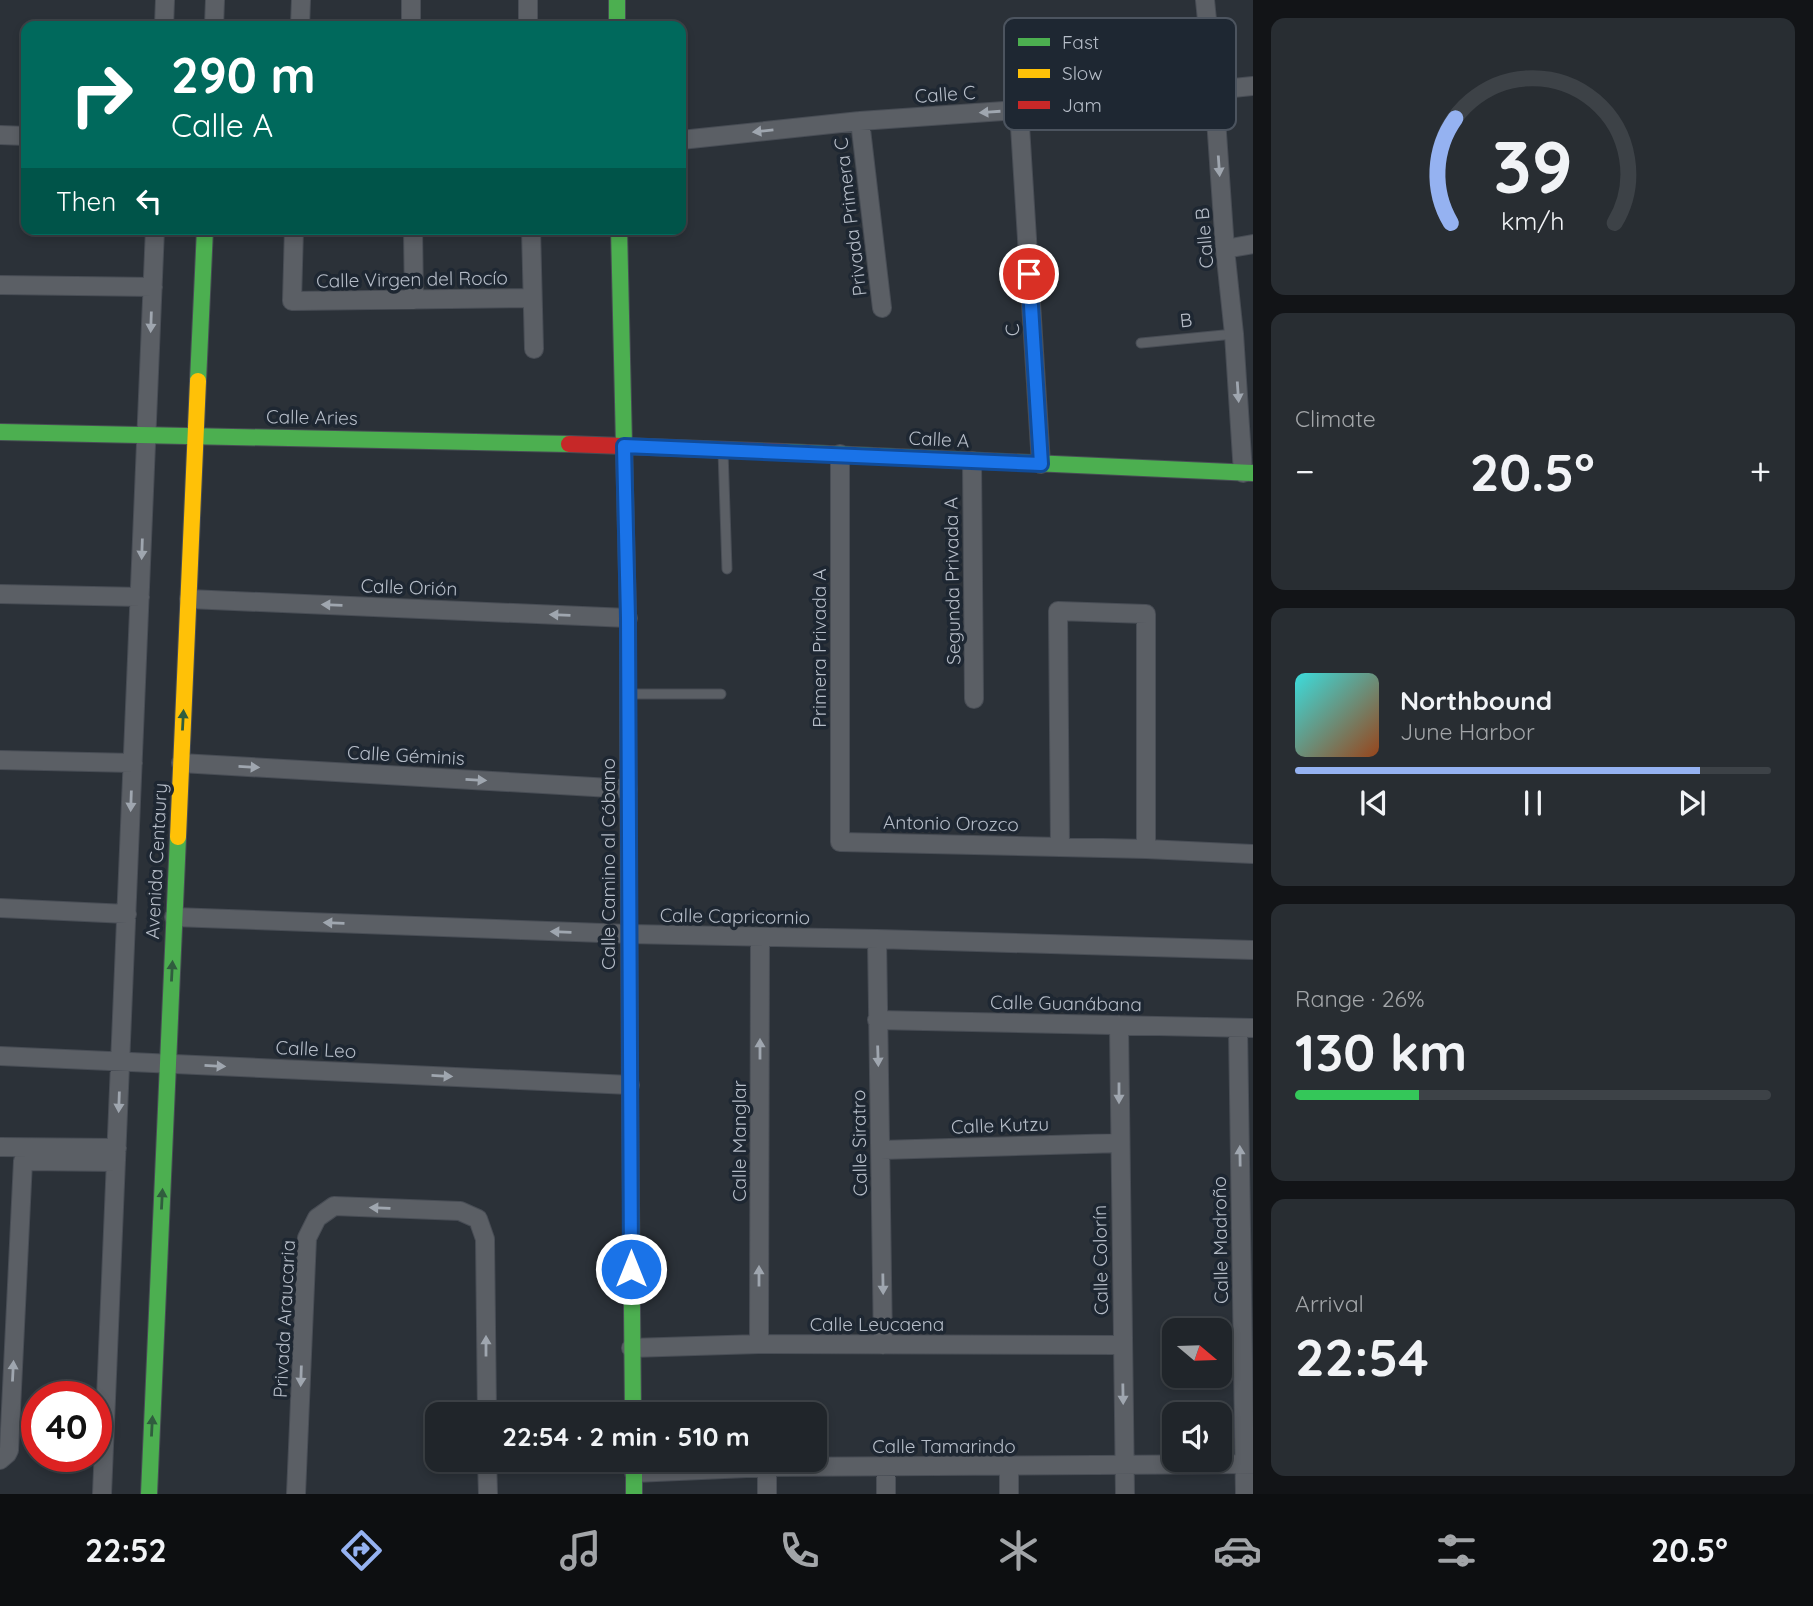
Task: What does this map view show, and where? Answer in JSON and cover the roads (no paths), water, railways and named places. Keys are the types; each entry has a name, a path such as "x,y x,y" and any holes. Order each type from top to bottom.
{"street":[{"path":"164,21 165,0"},
{"path":"214,21 215,0"},
{"path":"300,21 301,0"},
{"path":"411,0 411,21"},
{"path":"528,0 528,21"},
{"path":"617,0 617,21"},
{"name":"Calle B","path":"1205,0 1207,18"},
{"name":"Calle C","path":"686,139 860,121 1004,111"},
{"name":"Privada Primera C","path":"860,121 882,308"},
{"name":"C","path":"1020,130 1041,464"},
{"name":"Calle B","path":"1217,130 1225,249 1248,473"},
{"path":"0,135 21,136"},
{"name":"Avenida Centaury","path":"103,1494 155,235"},
{"name":"Avenida Centaury","path":"149,1494 205,235"},
{"name":"Calle Virgen del Rocío","path":"295,235 292,301 533,298"},
{"path":"413,235 414,300"},
{"path":"531,235 534,349"},
{"name":"Calle Camino al Cóbano","path":"619,235 628,618 633,1402"},
{"path":"1225,249 1253,244"},
{"path":"0,285 153,287"},
{"name":"Calle Aries","path":"0,432 624,446"},
{"name":"Calle A","path":"624,446 1248,473"},
{"name":"Primera Privada A","path":"840,454 841,842"},
{"name":"Segunda Privada A","path":"971,461 974,699"},
{"path":"0,594 140,597"},
{"name":"Calle Orión","path":"188,598 628,618"},
{"path":"1060,847 1058,611 1146,614 1146,849"},
{"path":"0,760 133,763"},
{"name":"Calle Géminis","path":"181,763 628,789"},
{"name":"Antonio Orozco","path":"841,842 1253,854"},
{"path":"0,908 127,914"},
{"name":"Calle Capricornio","path":"174,917 629,934 1253,950"},
{"name":"Calle Manglar","path":"759,1345 760,937"},
{"name":"Calle Siratro","path":"877,939 883,1345"},
{"name":"Calle Guanábana","path":"877,1020 1246,1028"},
{"name":"Calle Colorín","path":"1119,1025 1125,1494"},
{"name":"Calle Madroño","path":"1245,1494 1249,1464 1246,1028"},
{"name":"Calle Leo","path":"0,1056 629,1085"},
{"name":"Calle Kutzu","path":"881,1150 1120,1143"},
{"path":"0,1147 117,1155"},
{"path":"0,1460 9,1450 23,1161 117,1155"},
{"name":"Privada Araucaria","path":"296,1494 307,1238 317,1218 334,1206 460,1211 478,1219 485,1239 487,1402"},
{"name":"Calle Leucaena","path":"631,1348 759,1345 1122,1345"},
{"name":"Calle Tamarindo","path":"827,1467 1249,1464"},
{"path":"1009,1466 1009,1494"},
{"path":"886,1467 886,1494"},
{"path":"487,1472 488,1494"},
{"path":"634,1472 634,1494"},
{"path":"767,1472 767,1494"}],"lane":[{"name":"B","path":"1141,343 1234,334"},
{"path":"723,450 727,569"},
{"path":"628,694 721,694"}]}
